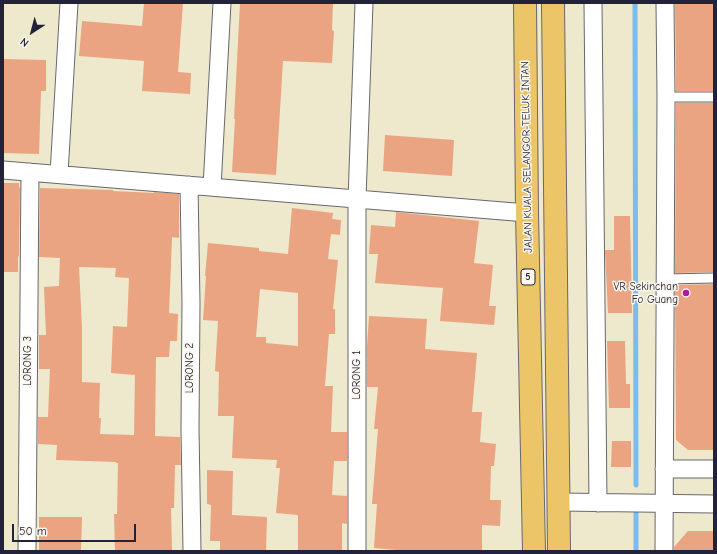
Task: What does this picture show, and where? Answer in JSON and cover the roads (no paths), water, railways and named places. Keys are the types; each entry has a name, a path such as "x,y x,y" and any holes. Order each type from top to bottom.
{"highway":[{"name":"JALAN KUALA SELANGOR-TELUK INTAN","path":"525,3 527,213 534,551"},
{"path":"553,3 559,551"}],"street":[{"path":"59,174 68,3"},
{"path":"212,187 222,3"},
{"name":"LORONG 1","path":"356,551 358,199 364,3"},
{"path":"593,3 598,502"},
{"path":"664,551 665,3"},
{"path":"3,170 527,213"},
{"name":"LORONG 3","path":"27,551 30,172"},
{"name":"LORONG 2","path":"190,185 190,428 192,551"},
{"path":"664,469 714,469"},
{"path":"559,502 714,504"}],"lane":[{"path":"666,97 714,96"},
{"path":"665,279 714,278"}],"waterway":[{"path":"635,3 636,485"},
{"path":"636,511 636,551"}],"place":[{"name":"VR Sekinchan Fo Guang","path":"686,293"}]}
